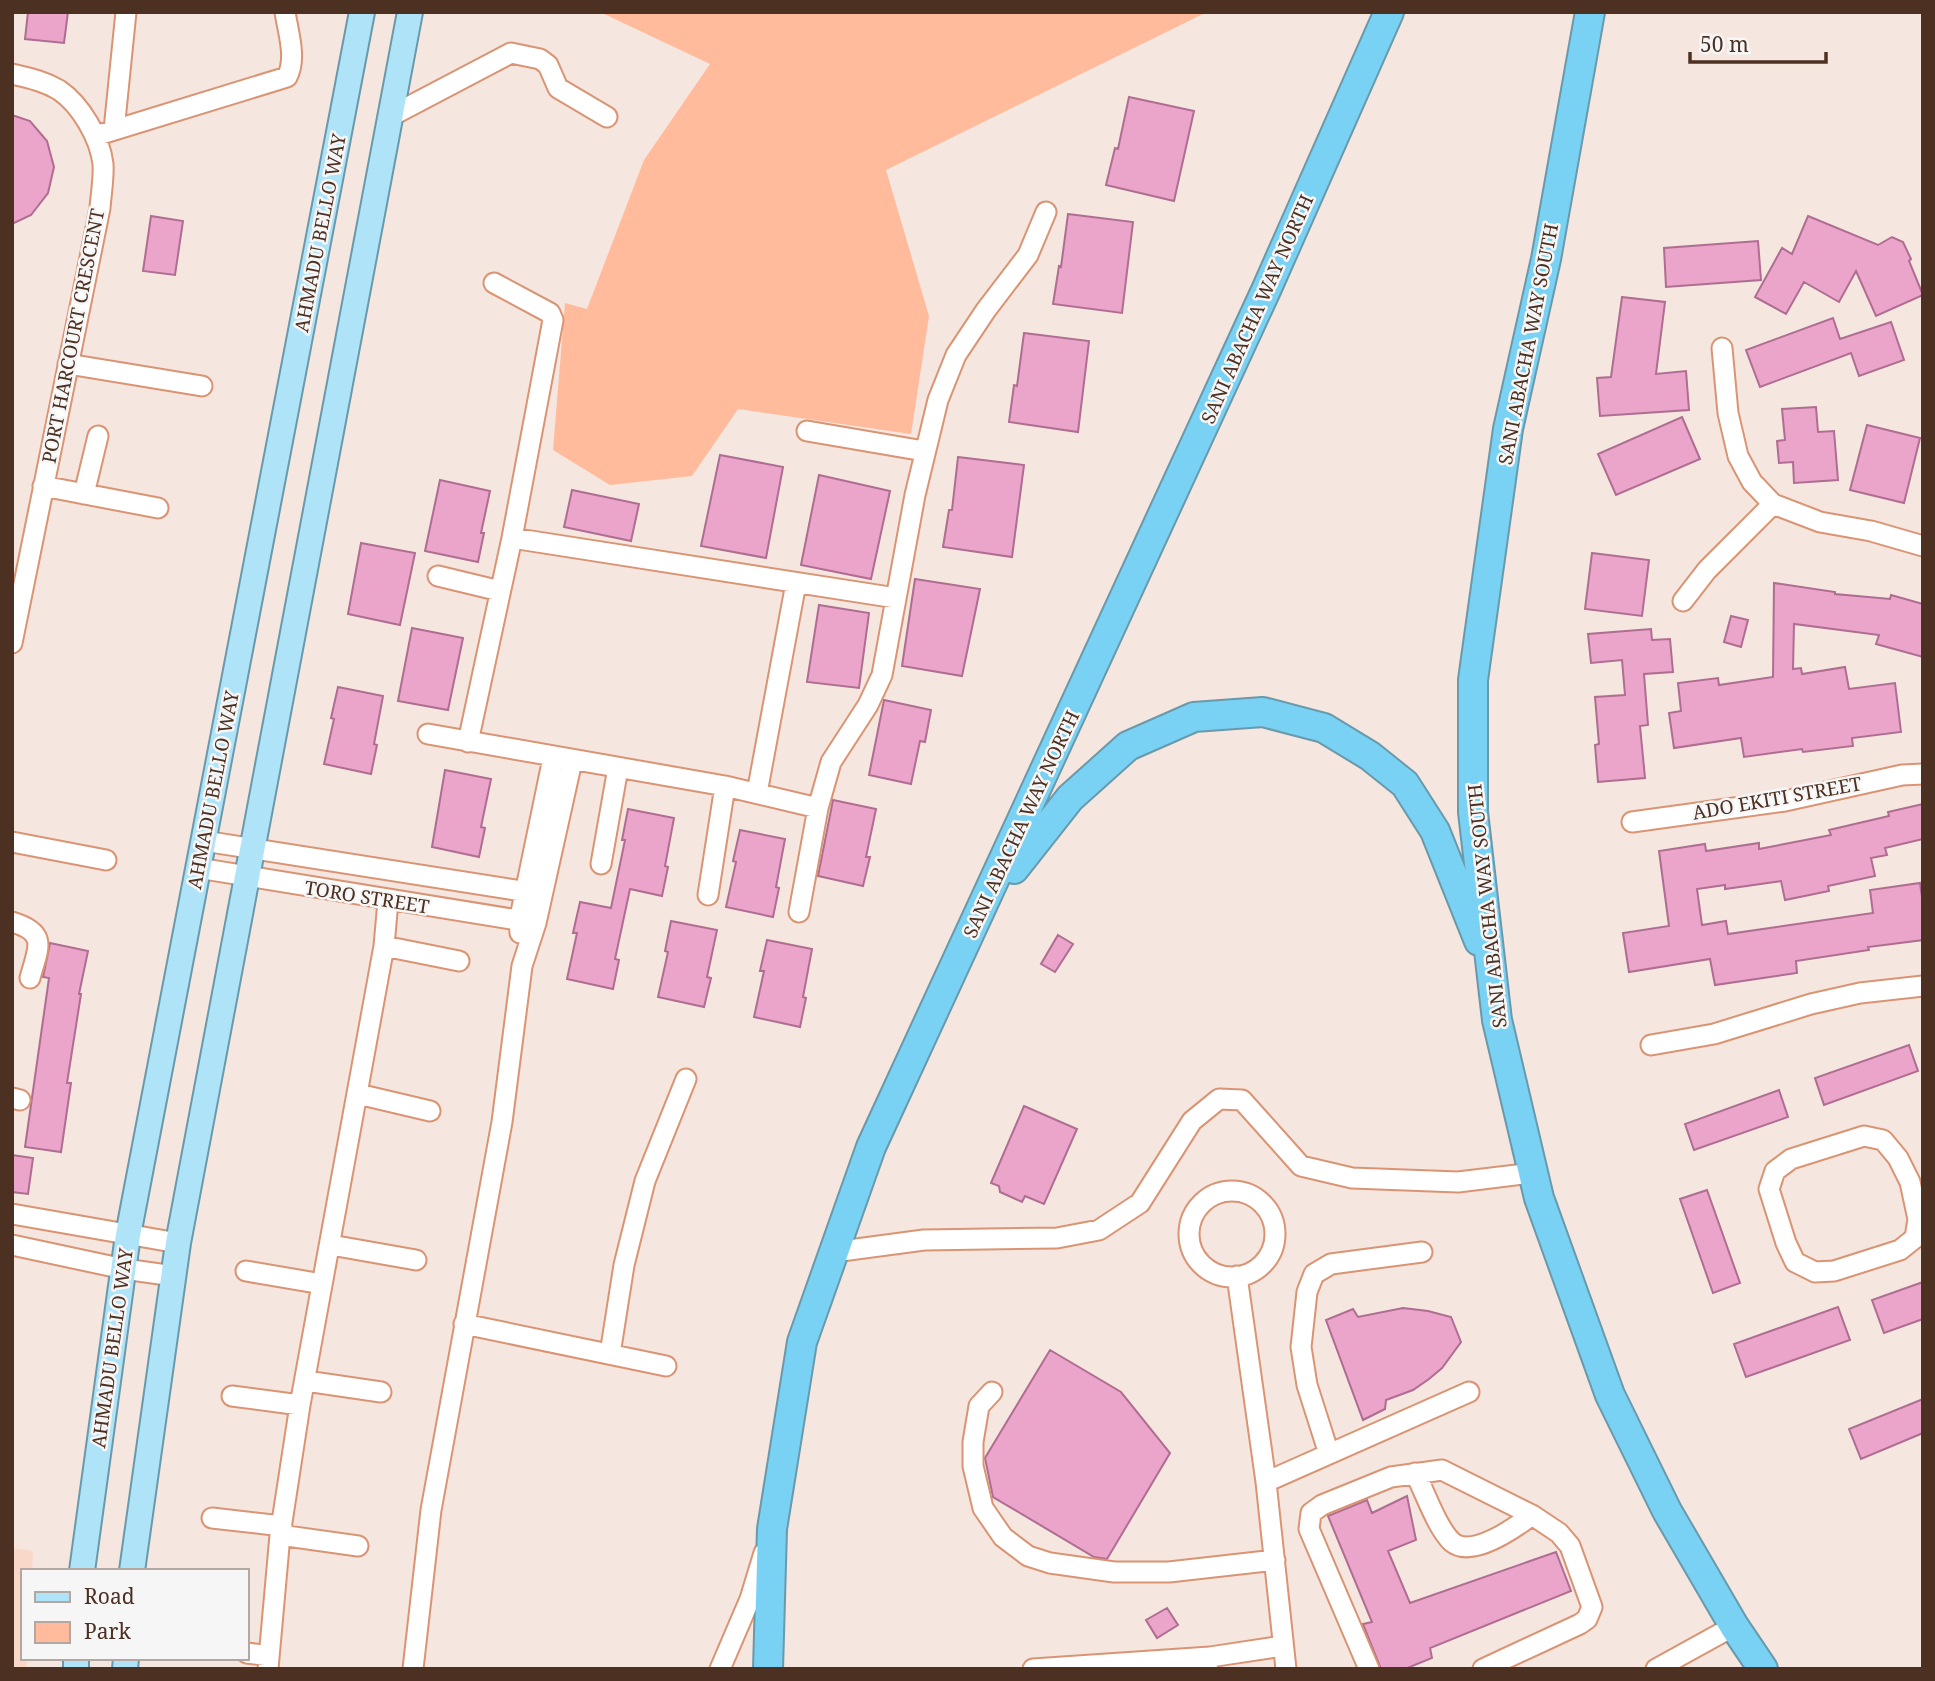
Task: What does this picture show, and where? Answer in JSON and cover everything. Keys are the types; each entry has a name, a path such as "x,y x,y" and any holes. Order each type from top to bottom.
{"highway":[{"name":"SANI ABACHA WAY NORTH","path":"768,1669 772,1529 802,1342 871,1147 1267,288 1389,12"},
{"name":"SANI ABACHA WAY SOUTH","path":"1590,12 1546,259 1508,429 1473,680 1473,812 1497,1020 1539,1198 1610,1395 1667,1511 1734,1626 1762,1668"},
{"path":"952,976 1020,859 1070,798 1128,746 1194,717 1263,712 1325,728 1370,756 1405,784 1435,831 1491,969"}],"main road":[{"name":"AHMADU BELLO WAY","path":"82,1569 128,1235 362,12"},
{"path":"132,1569 178,1242 410,12"}],"street":[{"path":"126,12 104,133 288,77 292,69 292,59 285,12"},
{"path":"391,116 511,53 540,59 548,65 558,88 607,117"},
{"name":"PORT HARCOURT CRESCENT","path":"12,74 38,79 61,91 104,133 100,208 12,643"},
{"path":"799,912 818,808 831,762 868,705 882,675 924,451 938,400 956,355 1028,255 1046,212"},
{"path":"468,743 512,538 553,320 550,313 494,283"},
{"path":"1722,348 1728,413 1738,456 1752,482 1773,505 1820,522 1871,531 1923,546"},
{"path":"68,364 202,386"},
{"path":"807,431 924,451"},
{"path":"83,494 98,436"},
{"path":"43,486 158,508"},
{"path":"1684,601 1707,570 1773,505"},
{"path":"512,538 896,598"},
{"path":"438,576 500,591"},
{"path":"757,793 796,583"},
{"path":"428,734 725,786 818,808"},
{"path":"413,1669 431,1510 502,1122 527,923 553,758"},
{"path":"533,894 572,761"},
{"path":"601,864 618,768"},
{"name":"ADO EKITI STREET","path":"1632,822 1785,801 1902,775 1923,774"},
{"path":"708,895 725,786"},
{"name":"TORO STREET","path":"204,841 533,894"},
{"path":"12,842 106,860"},
{"name":"TORO STREET","path":"198,868 527,923"},
{"path":"248,1653 269,1662 281,1530 300,1405 384,946 388,901"},
{"path":"12,922 29,927 36,934 38,944 30,978"},
{"path":"384,946 459,961"},
{"path":"1651,1045 1714,1034 1811,1004 1860,993 1923,986"},
{"path":"610,1354 624,1265 645,1181 687,1079"},
{"path":"358,1094 430,1111"},
{"path":"834,1252 924,1240 1057,1238 1099,1230 1140,1203 1192,1121 1219,1099 1242,1100 1301,1166 1352,1178 1458,1182 1532,1172"},
{"path":"1864,1136 1883,1140 1916,1180 1918,1219 1915,1238 1900,1250 1834,1271 1815,1272 1795,1262 1786,1243 1769,1189 1774,1171 1791,1159 1864,1136"},
{"path":"1227,1191 1242,1192 1254,1197 1265,1206 1275,1230 1274,1243 1261,1265 1250,1273 1237,1276 1222,1276 1208,1270 1198,1260 1189,1231 1193,1217 1201,1205 1213,1196 1227,1191"},
{"path":"12,1214 178,1242"},
{"path":"12,1245 124,1269 174,1276"},
{"path":"331,1245 416,1260"},
{"path":"1329,1454 1307,1385 1301,1347 1307,1293 1314,1274 1331,1264 1422,1252"},
{"path":"246,1271 322,1284"},
{"path":"1237,1276 1266,1482 1286,1669"},
{"path":"464,1324 666,1366"},
{"path":"306,1381 381,1392"},
{"path":"992,1392 979,1406 973,1442 973,1466 983,1508 1003,1537 1028,1556 1050,1563 1114,1572 1169,1572 1275,1560"},
{"path":"1266,1482 1469,1392"},
{"path":"232,1396 300,1405"},
{"path":"1368,1669 1309,1528 1311,1513 1322,1505 1391,1476 1442,1470 1532,1515 1559,1533 1570,1546 1592,1606 1591,1613 1580,1624 1483,1669"},
{"path":"1415,1474 1445,1533 1455,1544 1482,1544 1508,1534 1532,1515"},
{"path":"212,1518 358,1546"},
{"path":"720,1669 750,1599 772,1529"},
{"path":"1656,1669 1734,1626"},
{"path":"1033,1669 1208,1663 1283,1646"}],"shaded area":[{"path":"12,1548 33,1551 32,1569 21,1569 21,1660 27,1660 27,1669 12,1669"}],"green space":[{"path":"600,12 1207,12 886,170 929,316 911,434 738,409 692,476 610,485 553,450 565,303 587,309 644,160 710,64"}],"building":[{"path":"28,12 68,12 64,43 25,39"},
{"path":"1129,97 1194,111 1174,201 1106,185 1115,148 1118,149"},
{"path":"12,115 30,121 47,141 54,167 48,193 31,215 12,224"},
{"path":"1068,214 1133,222 1122,313 1053,304"},
{"path":"151,216 183,221 175,275 143,271"},
{"path":"1808,216 1878,245 1892,237 1903,242 1923,295 1876,316 1856,271 1839,302 1804,282 1786,314 1755,297 1782,248 1792,254"},
{"path":"1758,241 1761,280 1666,287 1664,248"},
{"path":"1622,297 1665,302 1656,374 1686,371 1689,410 1600,416 1597,378 1611,377"},
{"path":"1833,318 1840,339 1891,322 1904,360 1859,376 1851,353 1760,387 1746,350"},
{"path":"1024,333 1089,341 1078,432 1009,422"},
{"path":"1816,407 1818,432 1834,431 1838,480 1794,483 1793,462 1779,463 1777,441 1785,440 1782,409"},
{"path":"1682,417 1700,459 1616,495 1598,454"},
{"path":"1867,425 1920,438 1904,503 1850,490"},
{"path":"720,455 783,467 766,558 701,546"},
{"path":"958,457 1024,465 1012,557 943,547 949,510 952,510"},
{"path":"819,475 890,491 871,579 801,565"},
{"path":"440,480 490,491 478,562 425,551"},
{"path":"572,490 639,504 631,541 564,527"},
{"path":"361,543 415,553 400,625 348,614"},
{"path":"1592,553 1649,560 1642,616 1585,609"},
{"path":"915,579 980,589 962,676 902,666"},
{"path":"1774,583 1835,594 1890,599 1891,595 1923,604 1923,657 1876,644 1879,635 1794,624 1793,669 1801,668 1802,674 1845,667 1849,689 1895,683 1901,732 1852,738 1853,746 1803,752 1802,749 1744,757 1741,738 1674,748 1669,713 1681,711 1678,683 1718,678 1719,685 1773,677"},
{"path":"819,605 869,613 859,688 807,682"},
{"path":"1731,616 1748,620 1741,647 1724,642"},
{"path":"412,628 463,638 448,710 398,701"},
{"path":"1651,629 1652,640 1670,639 1673,672 1644,674 1648,725 1640,726 1645,778 1598,782 1595,745 1599,744 1595,697 1625,695 1622,660 1591,663 1588,634"},
{"path":"338,687 383,696 371,774 324,764"},
{"path":"884,700 931,710 925,742 920,741 911,784 869,775"},
{"path":"445,770 491,779 481,827 485,828 479,857 432,847"},
{"path":"833,800 876,809 863,886 818,876"},
{"path":"1923,804 1923,839 1885,848 1887,855 1871,858 1875,876 1828,886 1829,891 1785,900 1781,881 1725,889 1725,885 1697,889 1702,925 1726,921 1728,934 1873,913 1870,890 1920,883 1923,940 1796,961 1797,973 1715,985 1710,959 1629,972 1623,933 1669,926 1659,851 1705,844 1706,851 1759,843 1759,849 1831,835 1829,830 1889,816 1888,812"},
{"path":"628,809 674,818 662,896 630,889 615,959 619,960 613,989 567,979 577,933 573,933 580,902 611,908 625,840 622,840"},
{"path":"740,830 785,839 773,917 726,907"},
{"path":"671,921 717,930 704,1007 658,997 668,952 665,951"},
{"path":"1058,935 1073,944 1055,972 1041,964"},
{"path":"767,940 812,949 800,1027 754,1017 764,971 760,971"},
{"path":"50,943 88,951 79,994 67,1083 71,1083 61,1152 25,1147 49,978 43,977"},
{"path":"1909,1045 1918,1071 1824,1105 1815,1078"},
{"path":"1779,1090 1788,1117 1694,1150 1685,1124"},
{"path":"1024,1106 1077,1129 1044,1204 1025,1196 1022,1202 1000,1192 999,1186 991,1183"},
{"path":"12,1155 33,1158 28,1194 12,1192"},
{"path":"1707,1190 1740,1283 1713,1293 1680,1199"},
{"path":"1923,1282 1923,1319 1884,1333 1872,1300"},
{"path":"1838,1307 1850,1340 1746,1377 1734,1344"},
{"path":"1403,1308 1451,1317 1461,1342 1442,1368 1429,1379 1413,1390 1386,1400 1385,1409 1363,1420 1326,1320 1353,1309 1358,1317"},
{"path":"1050,1350 1121,1392 1170,1453 1107,1559 1094,1557 993,1497 985,1458"},
{"path":"1923,1399 1923,1433 1861,1459 1849,1429"},
{"path":"1407,1496 1416,1540 1388,1551 1410,1603 1556,1552 1571,1591 1430,1648 1432,1658 1405,1669 1381,1669 1363,1624 1372,1622 1328,1516 1367,1500 1372,1513"},
{"path":"1167,1608 1178,1625 1157,1638 1146,1620"}]}
